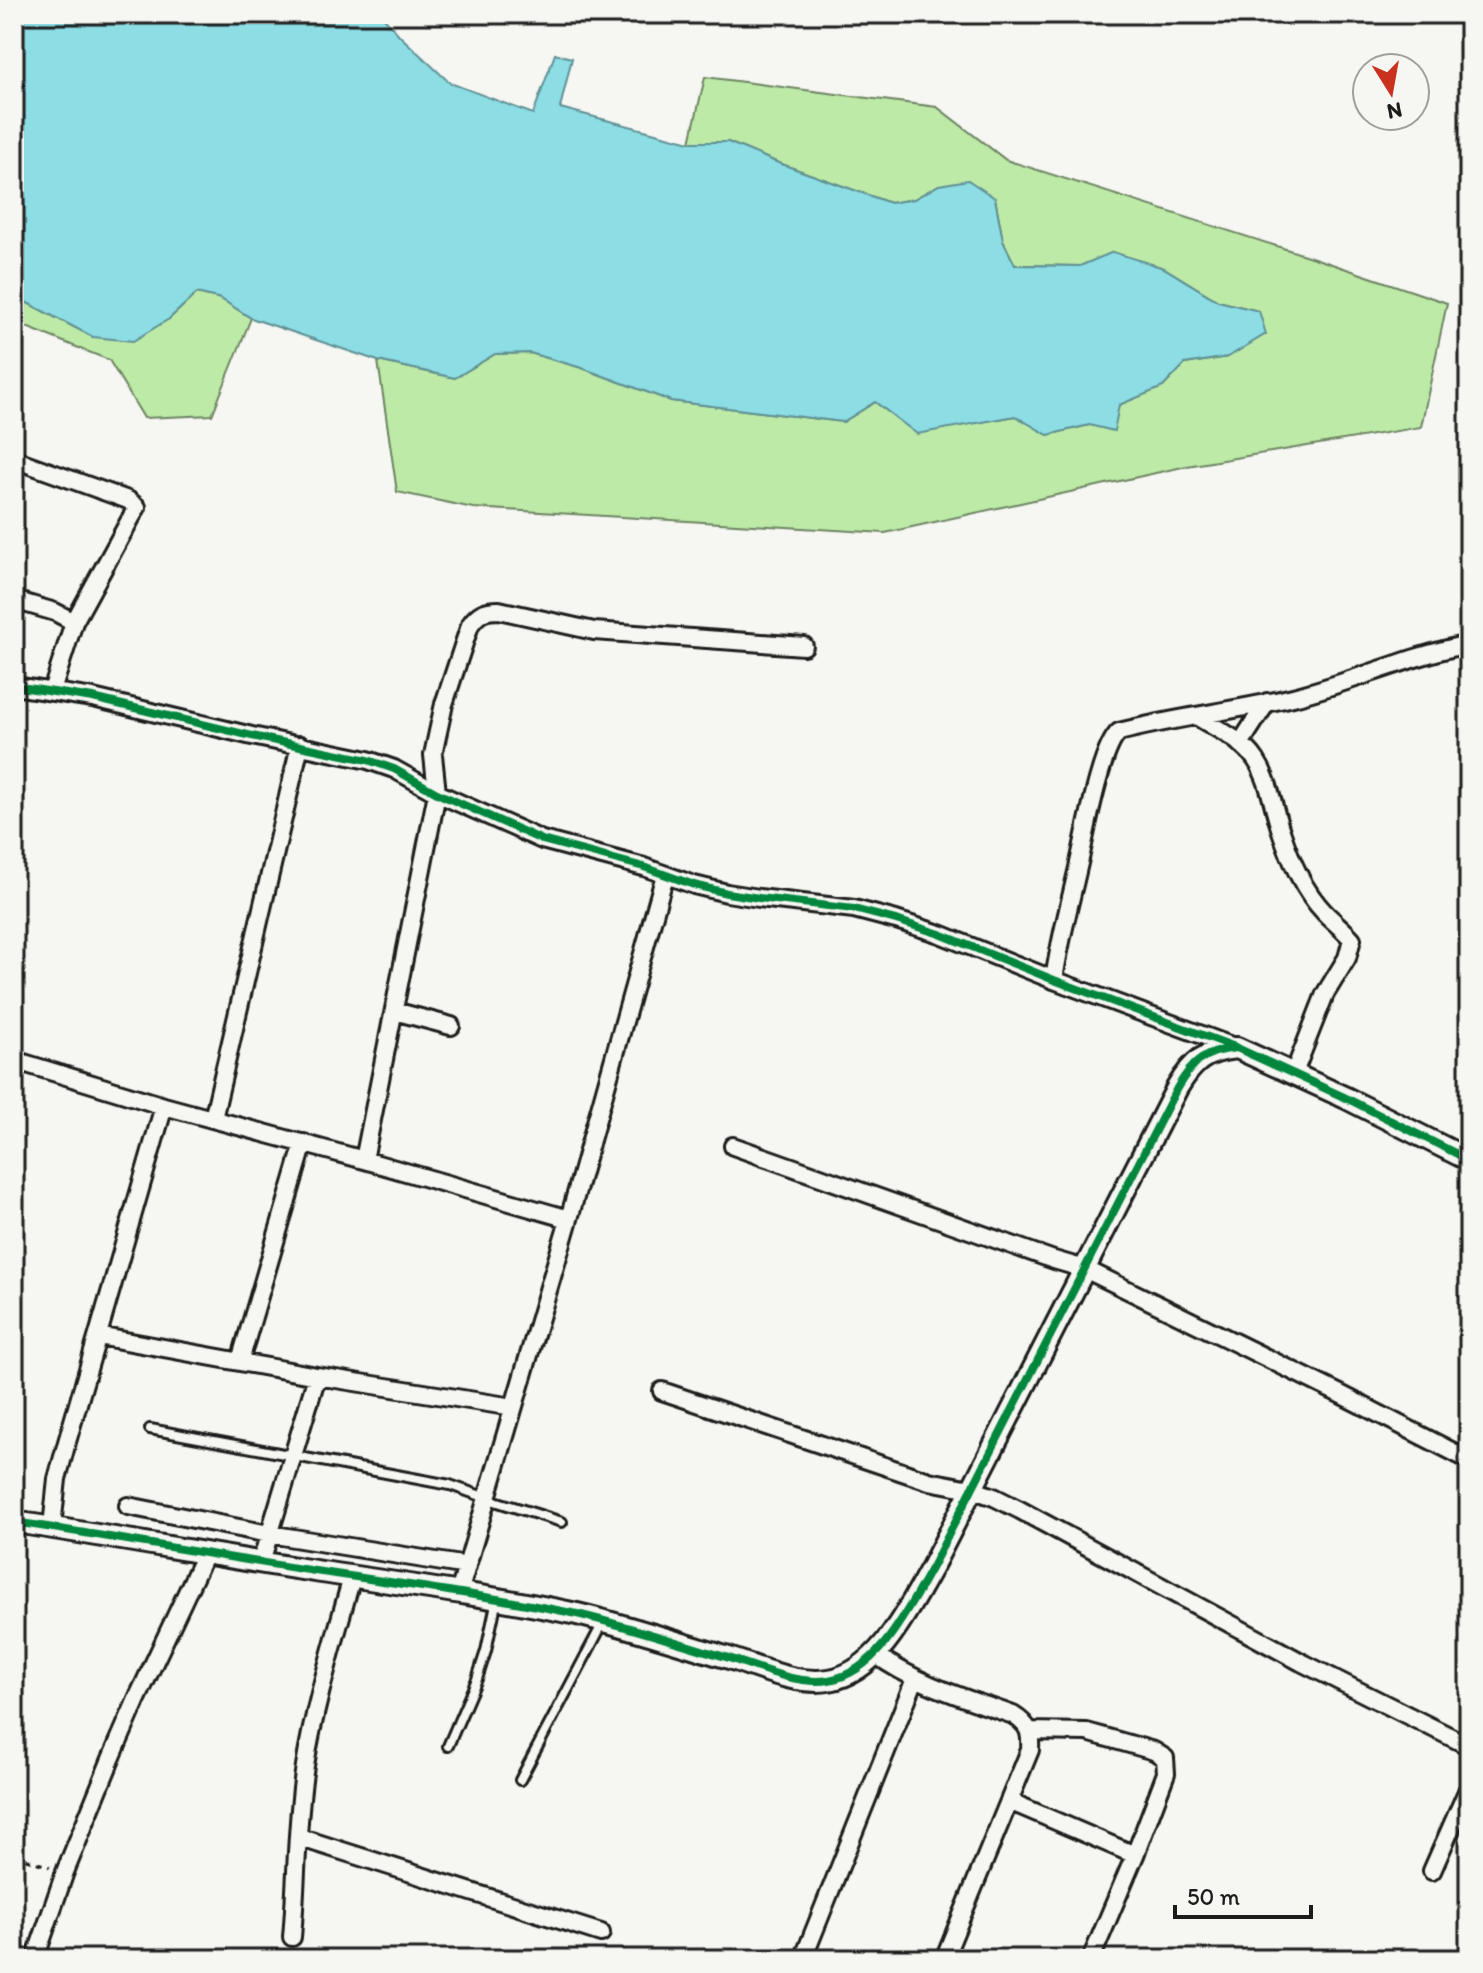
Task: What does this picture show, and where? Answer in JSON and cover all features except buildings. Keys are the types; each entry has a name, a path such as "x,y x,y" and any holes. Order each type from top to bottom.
{"street":[{"path":"14,459 128,500 137,507 74,622 52,691"},
{"path":"14,600 55,612 74,622"},
{"path":"364,1160 437,793 433,755 444,704 470,625 476,616 487,610 499,610 594,631 804,646"},
{"path":"1054,980 1059,946 1096,789 1112,738 1119,732 1294,697 1437,650 1469,644"},
{"path":"14,686 93,698 368,760 394,769 437,793 542,840 727,893 854,909 940,934 1237,1048 1469,1160"},
{"path":"1240,744 1267,702"},
{"path":"1196,716 1240,744 1256,759 1295,869 1307,890 1352,939 1347,958 1325,994 1294,1073"},
{"path":"213,1119 300,745"},
{"path":"459,1593 569,1219 665,875"},
{"path":"394,1011 451,1026"},
{"path":"14,1522 497,1599 604,1621 786,1676 827,1680 843,1676 859,1668 875,1654 907,1611 1185,1076 1207,1053 1237,1048"},
{"path":"14,1060 164,1106 569,1219"},
{"path":"52,1527 57,1479 164,1106"},
{"path":"240,1361 304,1143"},
{"path":"733,1146 1085,1269 1469,1460"},
{"path":"98,1336 317,1376 513,1407"},
{"path":"261,1562 317,1376"},
{"path":"662,1391 929,1481 994,1497 1301,1662 1469,1746"},
{"path":"128,1506 269,1534 467,1566"},
{"path":"35,1959 65,1872 137,1699 206,1552"},
{"path":"292,1937 300,1802 310,1738 352,1577"},
{"path":"875,1654 915,1679 1013,1715 1024,1722 1029,1731 1030,1750 944,1959"},
{"path":"803,1959 915,1679"},
{"path":"1029,1731 1087,1732 1154,1751 1165,1758 1166,1773 1091,1959"},
{"path":"1432,1871 1469,1787"},
{"path":"1009,1801 1135,1855"},
{"path":"298,1837 601,1933"}],"lane":[{"path":"150,1429 450,1485 562,1522"},
{"path":"448,1746 477,1679 497,1599"},
{"path":"520,1780 604,1621"}],"path":[{"path":"14,1855 65,1872"}],"green space":[{"path":"705,77 937,107 1006,160 1447,303 1421,427 1187,466 885,533 473,508 397,492 378,361 455,378 495,354 530,353 582,368 671,401 843,422 875,402 917,433 1016,416 1048,435 1089,425 1118,405 1163,387 1185,364 1228,357 1258,311 1218,301 1164,268 1113,253 1080,266 1015,265 1003,241 995,198 939,185 914,199 890,203 728,142 690,142"},
{"path":"197,293 221,299 251,318 212,415 144,418 109,360 14,322 14,296 93,337 169,319"}],"water":[{"path":"14,14 381,14 450,83 533,114 555,54 572,58 560,108 690,142 728,142 890,203 914,199 939,185 968,180 995,198 1003,241 1015,265 1080,266 1113,252 1164,268 1218,301 1259,311 1266,334 1228,357 1185,364 1163,387 1119,405 1114,431 1089,425 1048,435 1015,416 917,434 875,402 843,422 671,401 582,368 530,353 495,354 455,378 378,361 251,318 221,299 197,293 169,319 133,341 93,337 14,296 14,265 24,241 14,235"}],"cycle path":[{"path":"14,686 93,698 368,760 394,769 437,793 542,840 727,893 854,909 896,920 1235,1047"},
{"path":"14,1522 543,1607 634,1629 778,1675 804,1680 829,1680 863,1665 891,1636 913,1600 1177,1088 1201,1059 1237,1048 1469,1160"}]}
